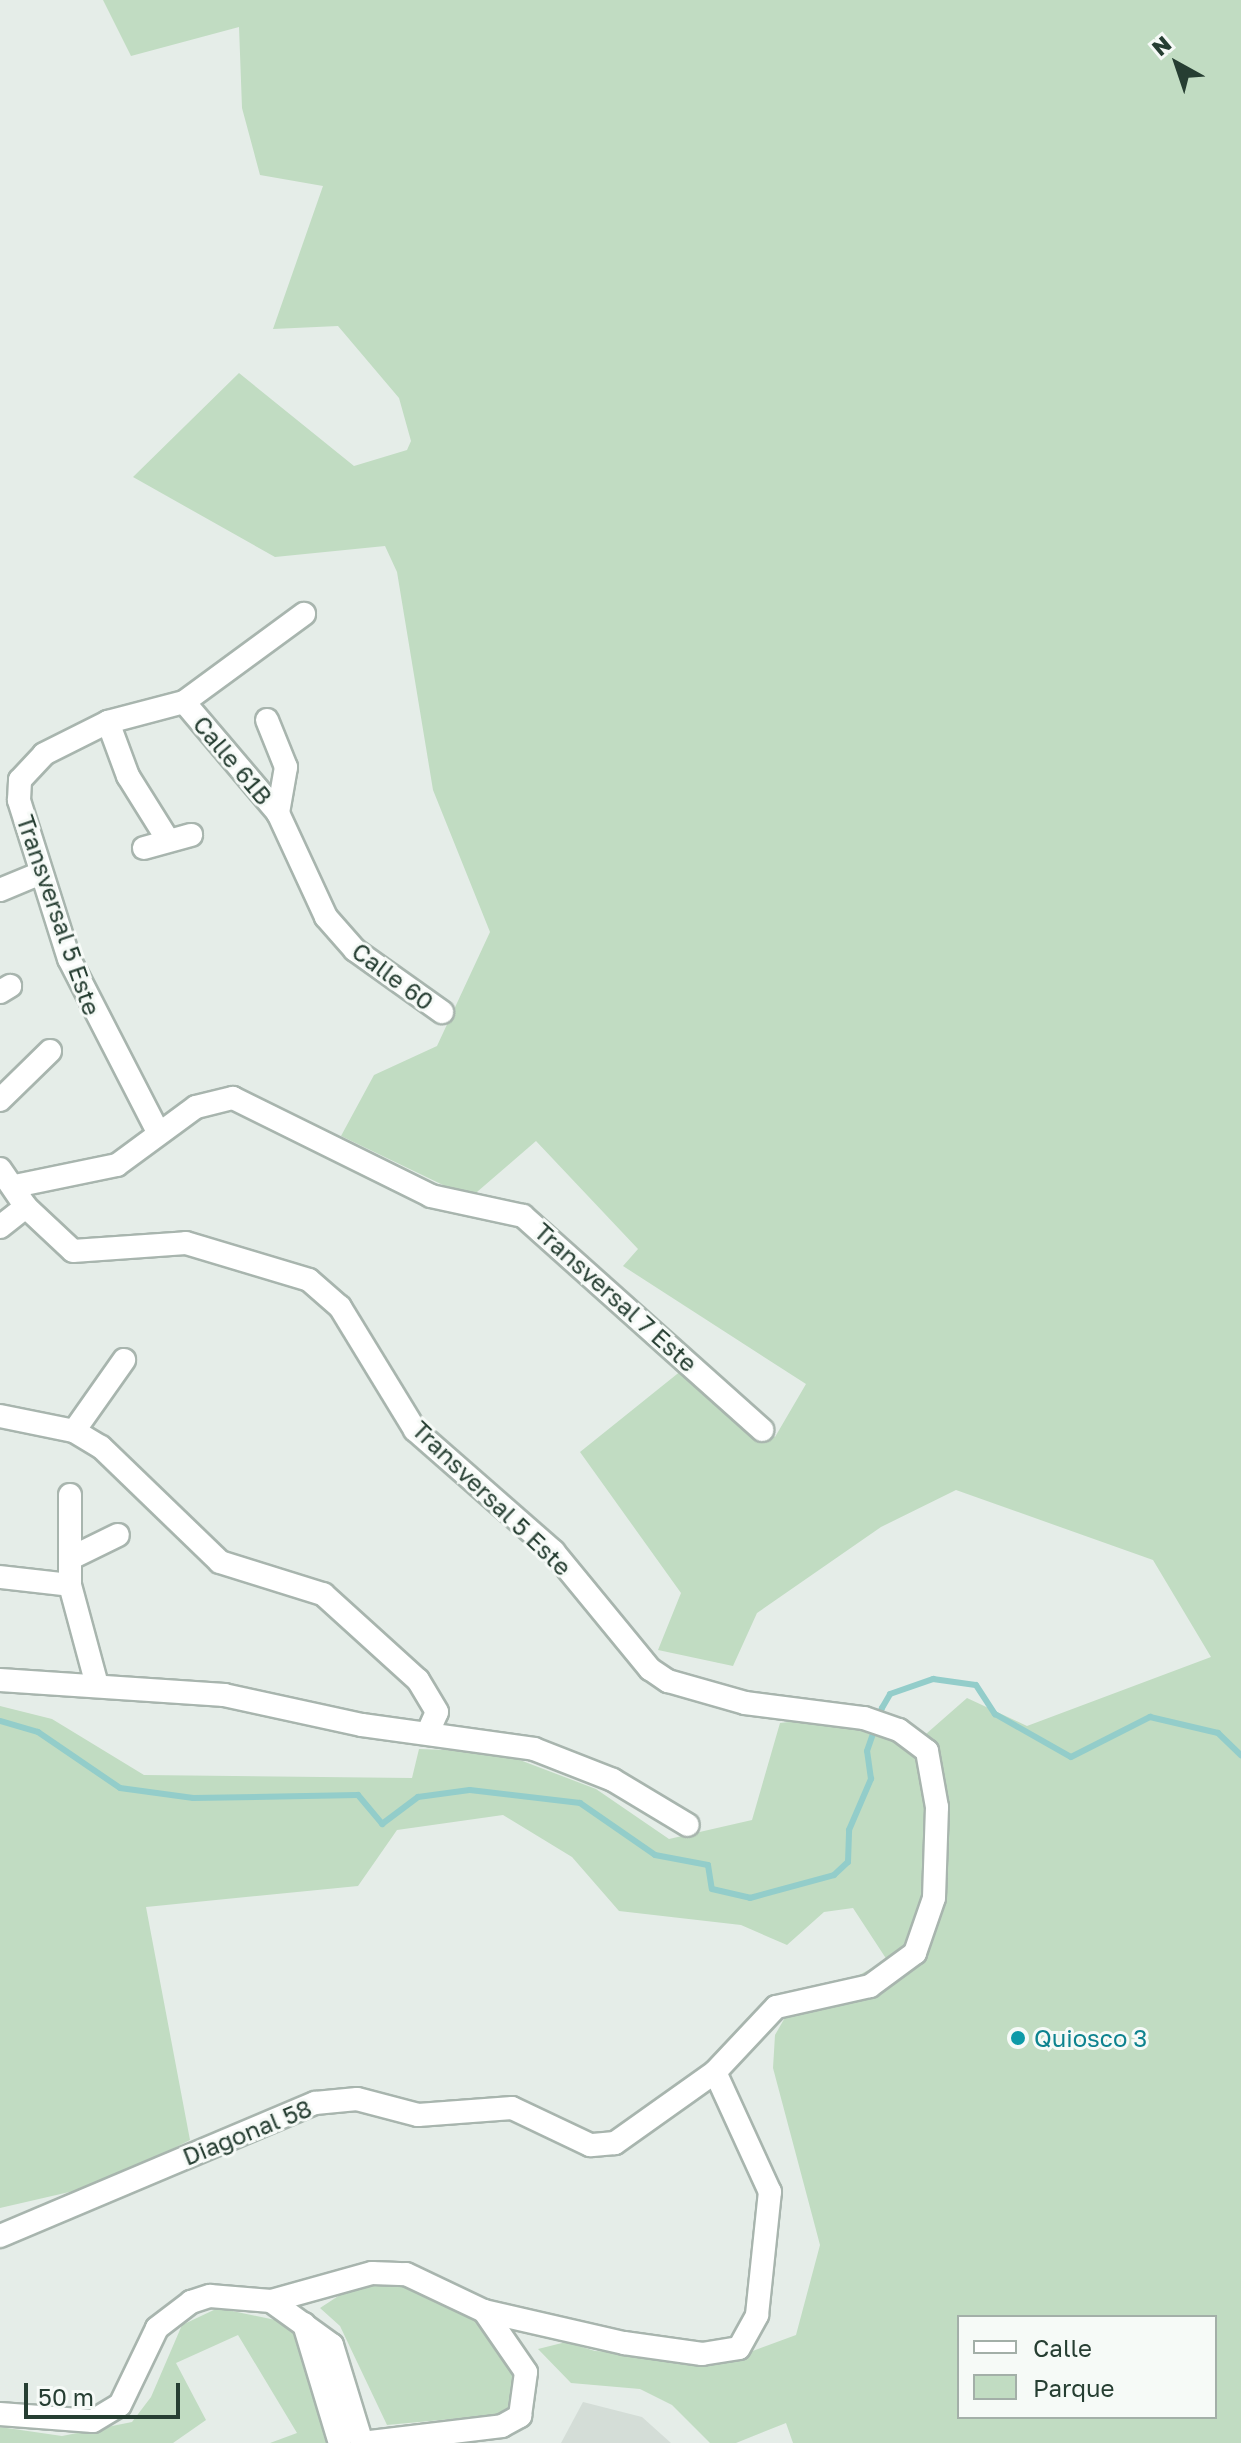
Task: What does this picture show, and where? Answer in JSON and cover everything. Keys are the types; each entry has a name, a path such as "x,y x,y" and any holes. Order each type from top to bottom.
{"street":[{"path":"184,702 304,614"},
{"name":"Calle 61B","path":"20,780 44,754 108,722 184,702 278,813"},
{"path":"267,720 286,767 278,813"},
{"path":"108,722 128,776 168,840"},
{"name":"Transversal 5 Este","path":"20,780 41,873 97,1025 157,1130"},
{"name":"Calle 60","path":"278,813 326,917 355,950 442,1012"},
{"path":"144,848 191,835"},
{"path":"0,890 41,873"},
{"path":"0,1100 50,1051"},
{"name":"Transversal 7 Este","path":"157,1130 196,1107 233,1098 431,1196 523,1216 762,1430"},
{"path":"7,1178 117,1165 157,1130"},
{"name":"Transversal 5 Este","path":"7,1178 26,1207 73,1251 186,1243 309,1280 340,1307 415,1430 553,1551 650,1669 668,1681 767,1708 864,1718 899,1730 927,1751 936,1773 929,1929 915,1953 870,1986 776,2007 715,2072"},
{"path":"0,1227 26,1207"},
{"path":"74,1431 124,1360"},
{"path":"0,1416 74,1431 101,1447 220,1562 323,1594 418,1680 437,1712 428,1732"},
{"path":"70,1495 73,1557 70,1585 97,1685"},
{"path":"73,1557 118,1535"},
{"path":"0,1577 70,1585"},
{"path":"0,1680 224,1695 573,1761 688,1825"},
{"path":"0,2414 93,2421 120,2405 146,2345 171,2314 210,2296 271,2301 391,2272 484,2311 574,2332 702,2354 725,2353 749,2337 762,2289 770,2192 715,2072"},
{"name":"Diagonal 58","path":"0,2236 315,2103 357,2099 418,2115 512,2108 590,2145 639,2130 715,2072"},
{"path":"271,2301 304,2323 339,2356 362,2443 512,2422 530,2388 521,2358 484,2311"},
{"path":"304,2323 340,2443"},
{"path":"521,2358 541,2337 574,2332"}],"shaded area":[{"path":"583,2402 642,2417 671,2443 561,2443"}],"green space":[{"path":"103,0 1241,0 1241,2443 793,2443 786,2423 736,2443 710,2443 672,2405 640,2389 571,2383 538,2349 566,2342 595,2351 734,2358 796,2335 820,2245 773,2068 775,2035 787,2014 887,1960 853,1908 824,1912 787,1945 741,1925 619,1911 572,1857 503,1815 397,1830 358,1886 146,1907 190,2140 104,2184 0,2208 0,1706 52,1719 144,1775 412,1778 419,1749 499,1752 596,1789 669,1839 752,1820 780,1723 868,1713 926,1734 967,1698 1027,1726 1211,1657 1153,1560 956,1490 881,1527 757,1613 733,1666 658,1650 681,1593 580,1452 697,1358 775,1437 806,1384 623,1266 638,1249 536,1141 470,1198 341,1136 374,1075 437,1046 490,932 433,790 397,572 385,546 275,557 133,477 239,373 354,466 407,450 411,441 399,398 338,326 273,329 323,186 260,175 242,108 239,27 131,56"},
{"path":"399,2280 463,2308 498,2338 520,2365 515,2405 495,2415 387,2425 340,2326 320,2308 343,2293"},
{"path":"218,2308 290,2323 305,2337 336,2443 270,2443 297,2433 238,2335 176,2363 206,2420 173,2443 0,2443 0,2427 62,2436 132,2422 151,2397 182,2325"}],"waterway":[{"path":"0,1721 38,1732 120,1788 193,1798 358,1795 382,1824 418,1797 470,1790 580,1803 655,1855 708,1865 712,1889 750,1898 834,1875 848,1862 849,1830 871,1779 867,1751 882,1708 890,1694 933,1679 976,1685 995,1714 1071,1757 1150,1717 1218,1733 1241,1755"}],"place":[{"name":"Quiosco 3","path":"1018,2038"}]}
